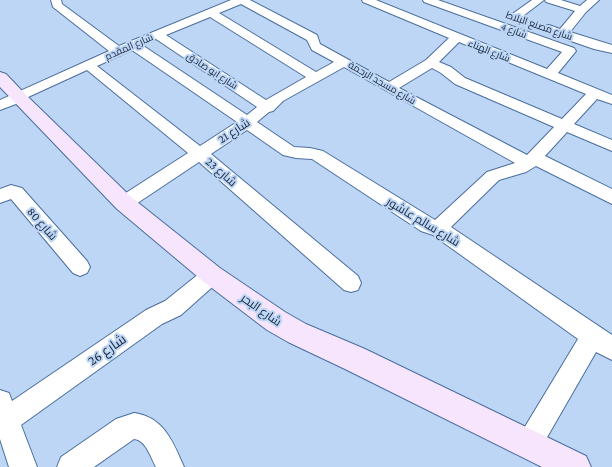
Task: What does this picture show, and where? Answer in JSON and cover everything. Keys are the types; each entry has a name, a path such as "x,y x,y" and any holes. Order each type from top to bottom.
{"street":[{"path":"56,0 57,5 118,52"},
{"name":"شارع المقدم","path":"12,100 134,44 210,12 222,3 242,0"},
{"name":"شارع مسجد الرحمة","path":"242,0 313,38 316,47 389,88 532,161 612,197"},
{"name":"شارع الهناء","path":"367,0 612,100"},
{"path":"515,17 539,0"},
{"path":"550,0 582,10"},
{"path":"562,34 582,10 594,0"},
{"name":"شارع 4","path":"433,1 570,51 549,75"},
{"path":"210,12 316,78"},
{"name":"شارع مصنع البلاط","path":"501,12 562,34 612,49"},
{"name":"شارع ابو صادق","path":"157,34 268,108"},
{"path":"389,88 431,63 457,37"},
{"name":"شارع سالم عاشور","path":"134,44 289,151 298,154 310,153 316,155 422,223 438,228 603,342"},
{"name":"شارع 21","path":"124,203 248,122 268,108 278,98 344,62"},
{"path":"431,63 446,70 460,81 612,146"},
{"name":"شارع 23","path":"88,65 199,153 351,283"},
{"name":"شارع البحر","path":"0,77 12,100 124,203 212,275 276,321 297,333 355,359 529,444 561,464"},
{"path":"438,228 493,176 504,171 523,167 532,161 595,93"},
{"name":"شارع 80","path":"0,196 11,192 16,193 80,267"},
{"name":"شارع 26","path":"2,415 154,317 173,308 212,275"},
{"path":"529,444 603,342"},
{"path":"2,415 23,467"},
{"path":"71,467 125,428 142,425 150,430 170,467"}]}
